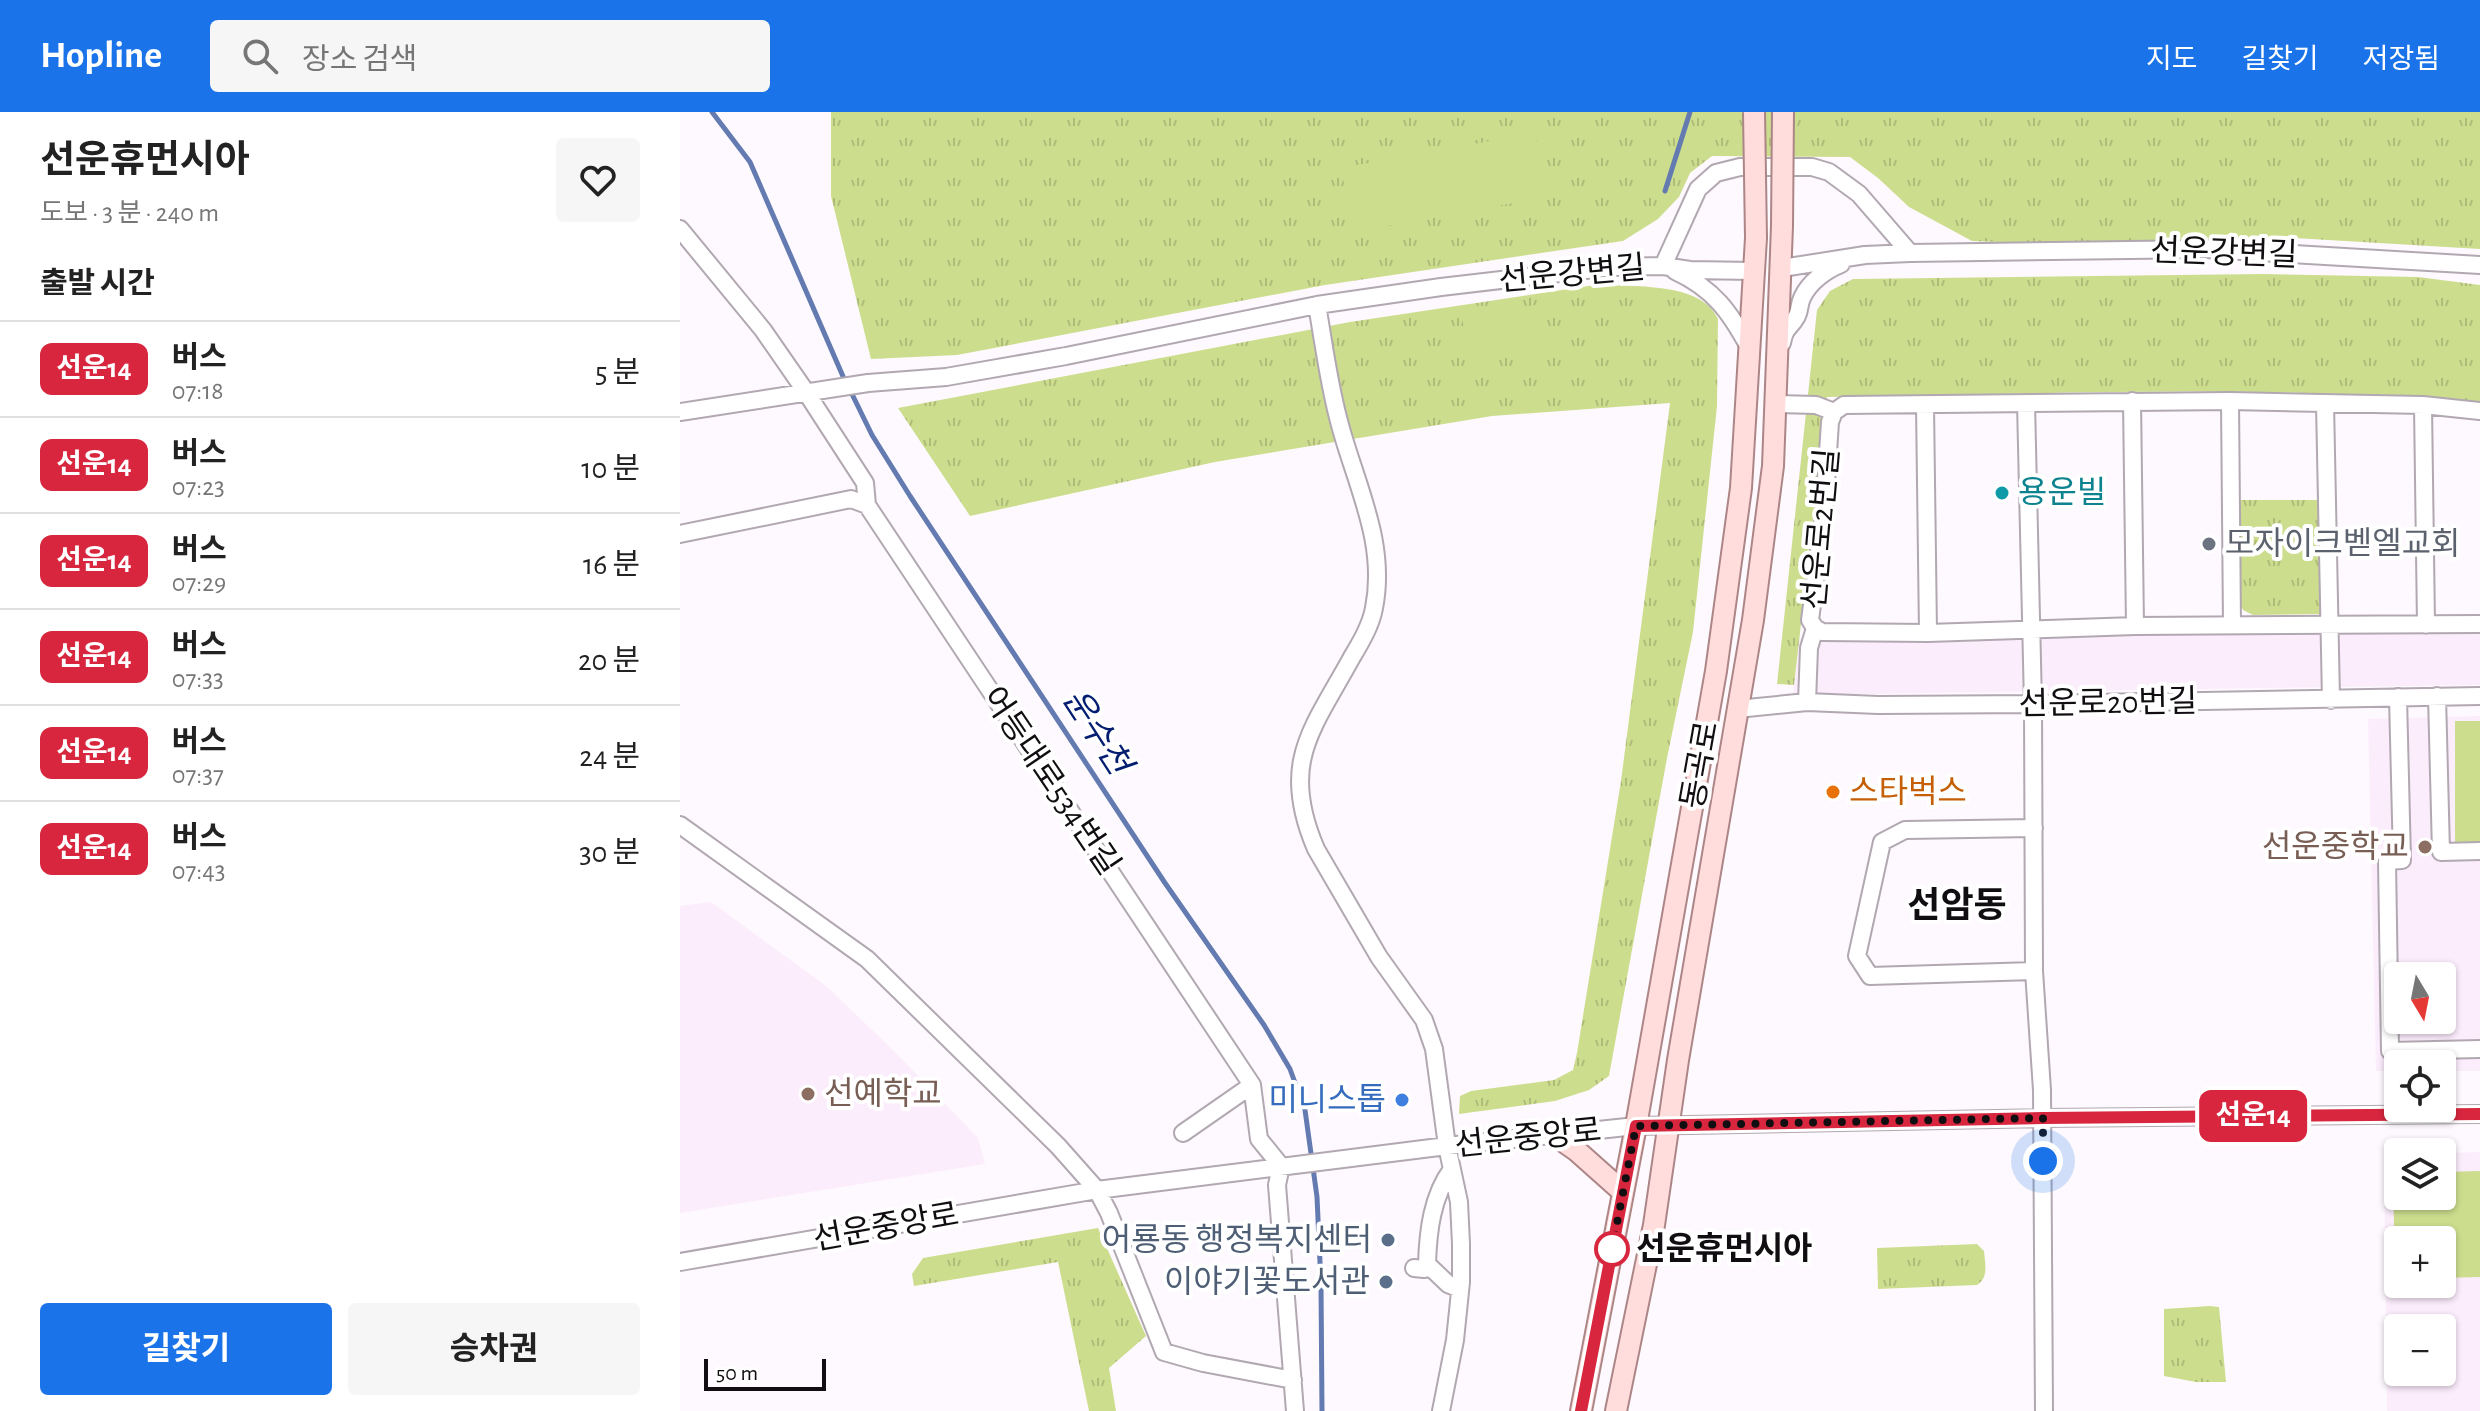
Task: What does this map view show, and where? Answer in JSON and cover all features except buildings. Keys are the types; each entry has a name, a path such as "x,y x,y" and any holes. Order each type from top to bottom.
{"main road":[{"name":"동곡로","path":"1581,1411 1636,1126 1716,671 1741,488 1756,238 1754,112"},
{"name":"동곡로","path":"1616,1411 1670,1125 1678,1060 1753,620 1769,497 1782,268 1783,112"},
{"path":"1554,1135 1623,1192"},
{"path":"1623,1411 1630,1348"}],"street":[{"name":"선운강변길","path":"680,412 868,383 946,377 1317,305 1566,272 1663,266 1698,189 1716,173 1740,167 1812,167 1829,172 1859,194 1910,253 2207,249 2480,265"},
{"name":"어등대로534번길","path":"680,229 763,330 809,392 865,483 867,505 1252,1085 1259,1139 1284,1166"},
{"path":"1782,268 1865,255 1910,253"},
{"path":"1776,374 1784,330 1795,320 1801,299 1809,288 1835,266 1865,255"},
{"path":"1663,266 1690,270 1754,271"},
{"path":"1663,266 1713,293 1737,324 1750,349"},
{"path":"1317,305 1339,423 1368,508 1377,562 1377,589 1374,610 1364,635 1306,740 1299,768 1303,811 1316,849 1379,957 1424,1020 1434,1049 1447,1146 1459,1202 1460,1289 1455,1340 1441,1411"},
{"path":"2132,401 2135,626"},
{"path":"2230,401 2232,624"},
{"name":"선운로2번길","path":"2480,411 2423,405 2230,401 1844,405 1834,412 1830,422 1824,514 1810,620 1822,632 1928,633 2232,624 2480,624"},
{"path":"2026,403 2032,629 2034,971 2043,1118 2044,1411"},
{"path":"2325,403 2331,700"},
{"path":"1775,404 1816,405 1834,412"},
{"path":"1925,405 1928,633"},
{"path":"2423,405 2426,625"},
{"path":"680,534 851,499 867,505"},
{"path":"1807,702 1809,648 1815,628"},
{"path":"2437,696 2441,852 2480,851"},
{"name":"선운로20번길","path":"1737,709 1807,702 2033,704 2480,696"},
{"path":"2398,697 2402,860 2387,861 2390,1051 2480,1049"},
{"path":"680,825 867,959 1058,1146 1097,1190 1109,1213 1164,1352 1203,1363 1293,1380"},
{"path":"2034,828 1905,830 1882,842 1857,956 1870,976 2034,971"},
{"path":"1183,1133 1252,1085"},
{"name":"선운중앙로","path":"680,1262 1097,1190 1447,1146 1636,1126 2480,1114"},
{"path":"1284,1166 1277,1185 1295,1411"},
{"path":"1452,1169 1445,1177 1433,1210 1420,1266 1460,1289"}],"shaded area":[{"path":"2480,629 2480,685 1793,695 1799,638"},
{"name":"선운중학교","path":"2480,716 2480,1071 2456,1071 2456,1050 2384,1050 2384,1071 2376,1071 2368,719"},
{"name":"선예학교","path":"711,902 826,986 893,1050 978,1138 985,1164 680,1213 680,906"},
{"path":"2480,1152 2480,1411 2387,1411 2387,1386 2456,1386 2456,1314 2386,1314 2386,1298 2456,1298 2456,1226 2385,1226 2385,1210 2456,1210 2456,1153"}],"green space":[{"path":"831,112 2480,112 2480,249 2276,237 2049,244 1972,241 1909,207 1850,157 1712,156 1690,173 1679,197 1658,219 1623,241 1325,285 957,355 871,359 831,196"},
{"path":"1535,133 1547,197 1353,232 1341,168"},
{"path":"2262,274 2418,277 2480,285 2480,402 2399,396 2236,392 1827,397 1794,685 1777,684 1817,310 1830,291 1853,279"},
{"path":"1595,285 1664,288 1681,292 1710,307 1718,319 1717,406 1693,632 1609,1076 1589,1090 1555,1101 1459,1114 1460,1096 1471,1091 1554,1080 1573,1070 1621,781 1670,403 1492,416 1215,462 970,516 898,408 1350,322"},
{"path":"1536,305 1542,352 1468,361 1462,314"},
{"path":"2238,500 2321,500 2321,614 2253,615 2243,610 2238,597"},
{"path":"2455,721 2480,721 2480,842 2455,842"},
{"path":"2480,1171 2480,1277 2456,1278 2456,1226 2394,1226 2394,1210 2456,1210 2456,1172"},
{"path":"1098,1228 1146,1336 1109,1368 1116,1411 1089,1411 1058,1262 914,1286 912,1274 923,1258"},
{"path":"1977,1244 1984,1251 1985,1274 1977,1285 1878,1289 1877,1248"},
{"path":"2219,1307 2226,1382 2196,1382 2164,1376 2164,1309"}],"waterway":[{"name":"운수천","path":"712,112 750,162 845,381"},
{"path":"1665,191 1690,112"},
{"name":"운수천","path":"850,390 872,435 910,496 1165,883 1264,1025 1290,1069 1305,1110 1317,1197 1322,1411"}],"bus line":[{"name":"선운14","path":"1581,1411 1636,1126 2480,1114"}],"place":[{"name":"용운빌","path":"2002,493"},
{"name":"모자이크벧엘교회","path":"2209,544"},
{"name":"스타벅스","path":"1833,792"},
{"name":"선운중학교","path":"2425,847"},
{"name":"선예학교","path":"808,1094"},
{"name":"미니스톱","path":"1402,1100"},
{"name":"어룡동 행정복지센터","path":"1388,1240"},
{"name":"선운휴먼시아","path":"1612,1249"},
{"name":"이야기꽃도서관","path":"1386,1282"}],"district":[{"name":"선암동","path":"1957,906"}],"route":[{"path":"1612,1249 1636,1126 2043,1118 2043,1161"}]}
